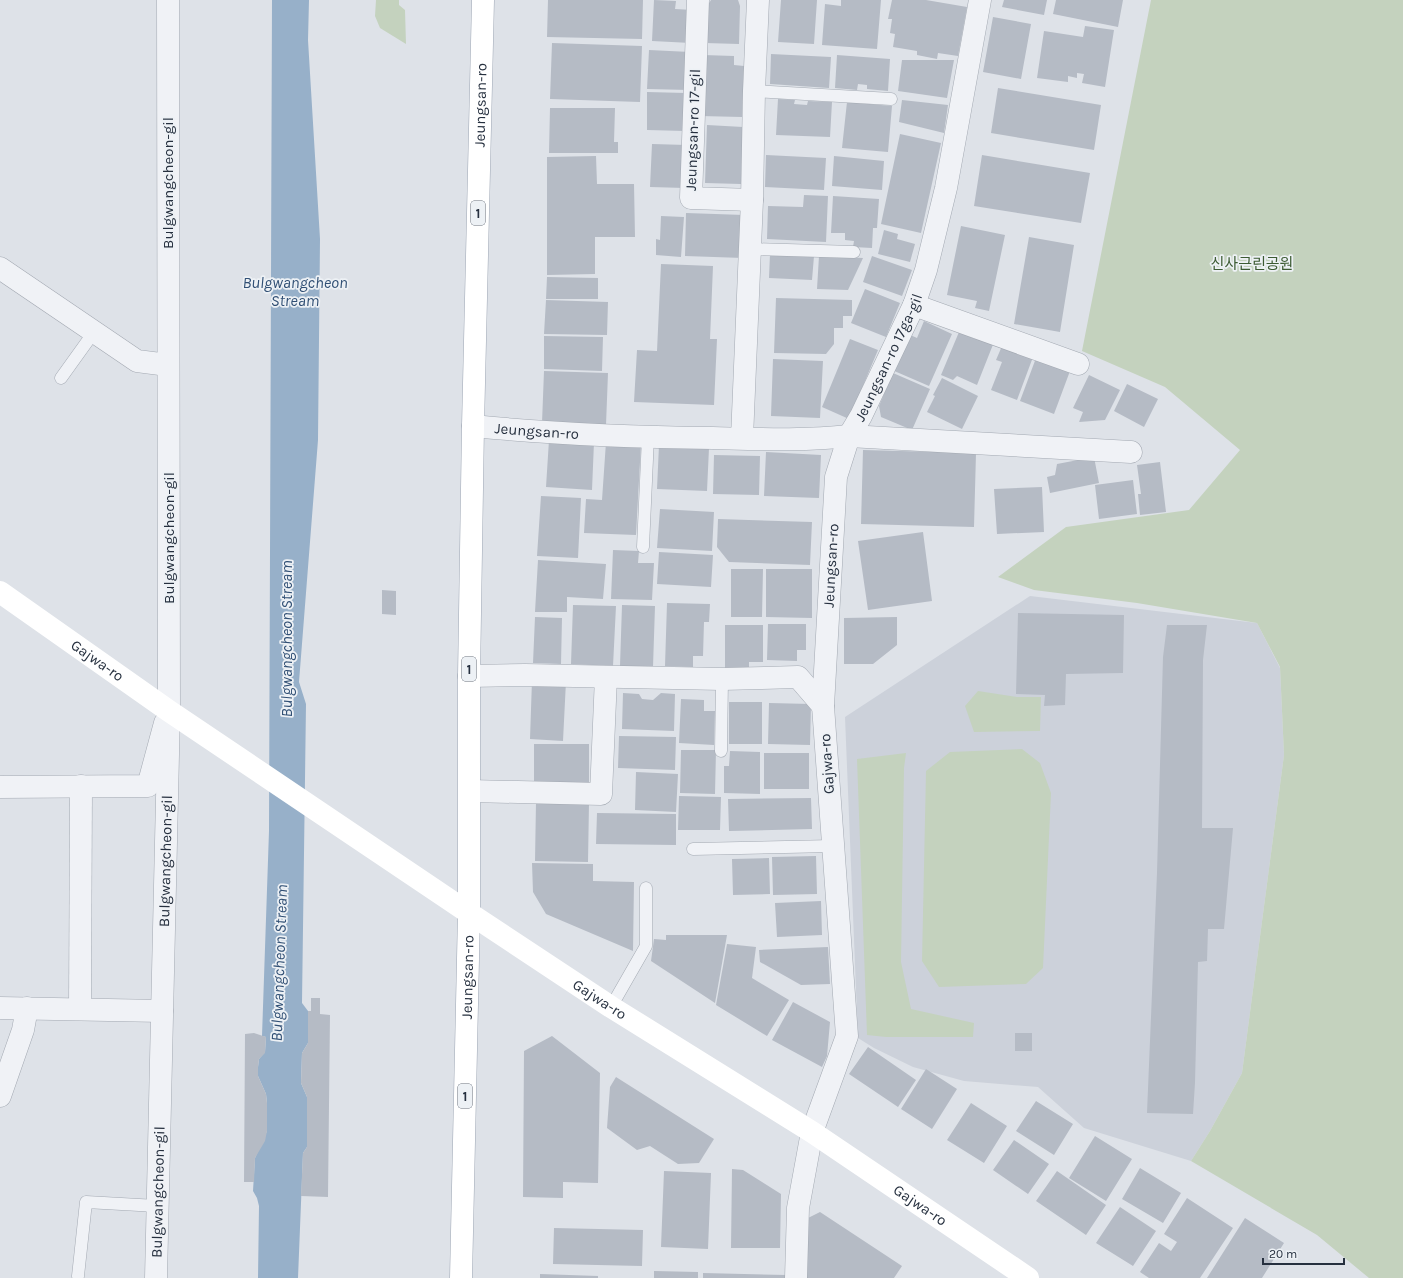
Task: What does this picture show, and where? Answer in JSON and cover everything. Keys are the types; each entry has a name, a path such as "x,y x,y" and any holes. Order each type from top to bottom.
{"main road":[{"name":"Jeungsan-ro","path":"461,1278 470,791 469,676 473,426 482,0"},
{"name":"Gajwa-ro","path":"0,592 194,728 390,861 611,1007 812,1132 1028,1278"}],"street":[{"name":"Bulgwangcheon-gil","path":"156,1278 169,710 168,0"},
{"name":"Jeungsan-ro 17-gil","path":"698,0 691,198 752,200"},
{"path":"742,438 752,200 754,91 758,0"},
{"name":"Jeungsan-ro 17ga-gil","path":"980,0 946,188 926,270 914,305 861,416 849,436 1131,452"},
{"path":"0,268 137,361 168,365"},
{"path":"914,305 1078,364"},
{"name":"Jeungsan-ro","path":"473,426 527,431 648,437 820,439 849,436 836,477 823,706"},
{"path":"469,676 606,676 722,680 798,677 823,706"},
{"path":"470,791 601,794 606,676"},
{"name":"Gajwa-ro","path":"796,1278 798,1208 812,1132 847,1036 823,706"},
{"name":"Bulgwangcheon-gil","path":"0,787 148,786 169,710"},
{"path":"80,1009 81,786"},
{"path":"0,1008 162,1011"},
{"path":"0,1096 23,1030 27,1008"}],"lane":[{"path":"754,91 891,98"},
{"path":"750,249 854,252"},
{"path":"61,378 94,332"},
{"path":"643,547 648,437"},
{"path":"720,752 722,680"},
{"path":"693,849 834,846"},
{"path":"611,1007 646,946 646,888"},
{"path":"78,1276 86,1202 157,1206"}],"shaded area":[{"path":"1030,596 1257,623 1280,668 1284,755 1242,1073 1210,1131 1191,1161 1084,1128 1038,1087 964,1081 913,1067 874,1048 858,1038 845,717"}],"green space":[{"path":"376,0 399,0 399,5 405,10 406,44 380,28 375,16"},
{"name":"신사근린공원","path":"1151,0 1403,0 1403,1278 1369,1278 1317,1235 1191,1161 1210,1131 1242,1073 1284,755 1280,667 1257,623 1137,603 1034,590 998,577 1066,527 1189,510 1240,450 1165,387 1082,351"},
{"path":"978,691 1017,697 1041,697 1040,731 974,732 965,706"},
{"path":"1022,749 1040,763 1051,793 1043,968 1026,984 939,987 922,961 926,771 950,752"},
{"path":"906,753 904,768 901,962 911,1009 974,1023 973,1037 886,1037 867,1035 857,759"}],"water":[{"name":"Bulgwangcheon Stream","path":"272,0 309,0 308,40 320,239 318,440 299,682 306,704 302,1003 308,1011 308,1043 302,1053 301,1083 307,1097 307,1147 303,1153 298,1278 258,1278 259,1206 253,1191 255,1158 267,1131 266,1094 258,1076 258,1067 259,1059 265,1052 266,1037 262,1036 269,831"}],"building":[{"path":"548,0 643,0 642,39 547,37"},
{"path":"654,0 676,1 675,9 693,10 691,43 652,41"},
{"path":"711,0 738,0 740,6 739,44 705,43 706,8"},
{"path":"781,0 817,0 814,44 778,42"},
{"path":"841,0 881,0 877,49 822,45 825,4 841,6"},
{"path":"892,0 926,0 967,7 958,56 938,53 937,59 917,55 917,51 893,47 895,34 890,33 892,19 888,19"},
{"path":"1004,0 1047,0 1044,15 1002,7"},
{"path":"1056,0 1123,0 1118,27 1053,14"},
{"path":"993,17 1031,24 1021,79 983,72"},
{"path":"1085,26 1114,30 1105,87 1082,83 1084,74 1077,73 1077,78 1068,76 1068,82 1037,78 1044,31 1083,37"},
{"path":"552,43 642,46 640,102 550,99"},
{"path":"649,50 690,52 689,90 647,89"},
{"path":"771,54 831,57 829,88 770,84"},
{"path":"703,55 734,56 734,65 744,66 742,117 700,116"},
{"path":"837,55 890,59 888,91 867,89 867,85 858,84 857,90 835,88"},
{"path":"902,60 954,60 947,98 898,91"},
{"path":"998,88 1101,105 1094,150 991,133"},
{"path":"647,92 686,93 685,131 647,130"},
{"path":"778,99 795,100 794,104 807,105 808,101 832,102 830,137 776,135"},
{"path":"902,100 948,105 944,133 899,122"},
{"path":"847,102 892,106 888,152 842,148"},
{"path":"550,108 615,108 614,142 618,142 618,153 549,153"},
{"path":"707,125 743,127 741,184 705,183"},
{"path":"900,134 941,143 921,233 881,224"},
{"path":"652,144 687,145 685,188 650,187"},
{"path":"766,155 826,158 824,190 765,187"},
{"path":"982,155 1090,173 1081,223 974,206"},
{"path":"596,156 597,184 634,184 635,237 595,237 595,274 547,275 547,157"},
{"path":"834,156 884,161 882,190 832,186"},
{"path":"804,195 828,196 826,242 767,239 768,206 803,207"},
{"path":"833,196 879,199 877,228 873,228 872,248 853,247 854,241 845,240 845,233 831,233"},
{"path":"686,213 744,215 743,258 685,256"},
{"path":"661,216 684,217 681,257 656,255 656,239 660,240"},
{"path":"961,226 1005,235 989,311 975,308 977,301 947,295"},
{"path":"884,230 898,234 897,239 915,244 910,262 878,254"},
{"path":"1029,237 1074,245 1060,332 1014,324"},
{"path":"770,254 814,256 812,280 769,278"},
{"path":"819,256 863,258 848,290 817,289"},
{"path":"872,256 912,270 902,296 863,282"},
{"path":"661,264 713,266 710,339 717,339 714,405 634,402 637,350 657,351"},
{"path":"547,277 598,278 598,299 546,299"},
{"path":"865,289 900,303 886,337 851,323"},
{"path":"776,298 852,300 852,316 843,316 843,328 834,328 834,344 826,354 774,353"},
{"path":"546,300 608,302 607,335 544,334"},
{"path":"924,321 952,334 929,386 892,370 908,334 917,338"},
{"path":"959,332 975,339 976,335 994,342 977,385 957,376 953,380 941,375"},
{"path":"544,336 603,337 602,371 544,369"},
{"path":"850,339 878,350 849,419 822,407"},
{"path":"1002,346 1033,357 1017,400 991,390 1002,362 996,360"},
{"path":"1036,358 1070,371 1054,414 1020,401"},
{"path":"773,359 823,361 820,418 771,416"},
{"path":"544,371 608,373 606,425 542,423"},
{"path":"893,373 930,389 912,430 881,417 879,406"},
{"path":"1089,375 1120,390 1105,420 1079,422 1083,412 1073,408"},
{"path":"942,378 978,396 962,429 927,412 935,396 933,395"},
{"path":"1127,384 1158,399 1144,427 1114,411"},
{"path":"549,440 594,442 592,490 546,487"},
{"path":"606,442 641,444 636,535 584,533 586,499 602,500"},
{"path":"659,445 709,448 707,491 657,489"},
{"path":"863,450 976,453 974,527 861,524"},
{"path":"766,452 821,455 819,498 764,496"},
{"path":"714,455 760,456 759,495 713,494"},
{"path":"1094,457 1099,483 1050,493 1047,477 1055,475 1057,464"},
{"path":"1160,462 1166,512 1140,515 1138,494 1141,494 1137,465"},
{"path":"1133,480 1137,514 1099,519 1095,485"},
{"path":"1042,487 1044,532 997,534 994,489"},
{"path":"541,496 581,498 578,558 537,556"},
{"path":"660,509 714,512 712,551 657,548"},
{"path":"718,519 812,522 810,565 729,562 717,547"},
{"path":"923,532 932,601 868,610 858,541"},
{"path":"613,550 639,551 638,563 654,563 652,600 611,599"},
{"path":"659,552 713,555 711,587 657,584"},
{"path":"538,560 606,564 603,599 567,597 567,612 535,612"},
{"path":"731,569 763,569 762,617 731,617"},
{"path":"766,569 812,569 812,618 766,617"},
{"path":"382,590 396,591 396,615 382,614"},
{"path":"667,603 710,604 709,622 704,622 703,656 693,656 693,667 665,666"},
{"path":"573,605 616,606 613,666 571,664"},
{"path":"622,605 655,606 653,667 620,666"},
{"path":"1018,613 1124,615 1123,673 1066,674 1065,705 1044,706 1045,695 1016,694"},
{"path":"535,617 562,618 561,664 533,663"},
{"path":"897,617 897,645 873,664 844,664 844,618"},
{"path":"768,624 806,624 806,650 797,650 797,661 767,660"},
{"path":"725,625 763,625 763,662 749,662 749,668 725,668"},
{"path":"1167,625 1207,625 1203,660 1202,828 1233,828 1224,929 1208,929 1207,961 1198,962 1193,1114 1147,1113 1157,873 1163,657"},
{"path":"532,680 566,681 563,741 530,739"},
{"path":"623,693 639,694 642,699 653,700 661,693 675,694 674,731 622,729"},
{"path":"681,699 704,700 704,711 715,711 714,745 679,743"},
{"path":"729,702 762,702 762,744 729,744"},
{"path":"769,703 811,704 810,745 768,744"},
{"path":"619,736 676,737 675,770 618,768"},
{"path":"534,744 589,744 589,785 534,785"},
{"path":"681,750 716,750 715,794 680,793"},
{"path":"730,751 760,752 760,794 724,793 724,766 729,766"},
{"path":"764,753 809,753 809,789 764,789"},
{"path":"636,772 678,774 676,812 635,810"},
{"path":"679,796 721,797 720,830 678,830"},
{"path":"811,798 812,829 729,831 728,799"},
{"path":"536,802 589,803 588,862 535,861"},
{"path":"597,813 676,814 676,845 596,844"},
{"path":"816,856 817,894 773,895 772,857"},
{"path":"769,858 770,894 733,895 732,859"},
{"path":"532,863 593,864 593,881 634,882 633,951 546,914 533,892"},
{"path":"821,901 822,935 777,937 775,903"},
{"path":"666,935 727,935 715,1003 651,961 654,939 666,940"},
{"path":"727,944 756,947 752,978 789,1000 767,1036 716,1005"},
{"path":"828,947 830,984 801,985 760,962 759,950"},
{"path":"311,998 320,998 320,1014 330,1015 328,1197 301,1196 303,1153 307,1147 307,1097 301,1083 302,1053 308,1043 308,1011 311,1011"},
{"path":"793,1002 830,1022 827,1056 822,1067 772,1040"},
{"path":"254,1033 266,1037 265,1053 259,1059 258,1076 266,1094 267,1131 265,1141 255,1158 254,1182 244,1182 245,1034"},
{"path":"1015,1033 1032,1033 1032,1051 1015,1051"},
{"path":"552,1036 600,1073 598,1183 563,1182 563,1198 523,1197 524,1051"},
{"path":"868,1047 916,1080 898,1107 849,1074"},
{"path":"926,1069 957,1089 932,1129 901,1109"},
{"path":"616,1077 714,1139 699,1163 678,1164 650,1146 637,1150 607,1128 610,1087"},
{"path":"1036,1101 1073,1124 1054,1155 1016,1131"},
{"path":"971,1103 1007,1126 984,1163 947,1140"},
{"path":"1095,1136 1132,1159 1106,1201 1069,1178"},
{"path":"1014,1140 1049,1164 1028,1194 993,1170"},
{"path":"1140,1168 1181,1193 1163,1223 1122,1199"},
{"path":"732,1169 743,1170 781,1194 780,1248 731,1248"},
{"path":"664,1171 711,1173 708,1249 661,1247"},
{"path":"1057,1171 1106,1205 1086,1235 1036,1201"},
{"path":"1187,1198 1233,1228 1200,1278 1149,1278 1140,1272 1159,1243 1171,1251 1177,1242 1164,1234"},
{"path":"1120,1207 1156,1231 1133,1266 1096,1243"},
{"path":"820,1212 902,1266 894,1278 806,1278 806,1219"},
{"path":"1245,1218 1284,1243 1262,1278 1207,1278"},
{"path":"554,1228 643,1230 642,1266 553,1264"},
{"path":"654,1271 698,1272 698,1278 654,1278"},
{"path":"703,1273 786,1275 786,1278 703,1278"},
{"path":"540,1274 598,1276 598,1278 540,1278"}]}
